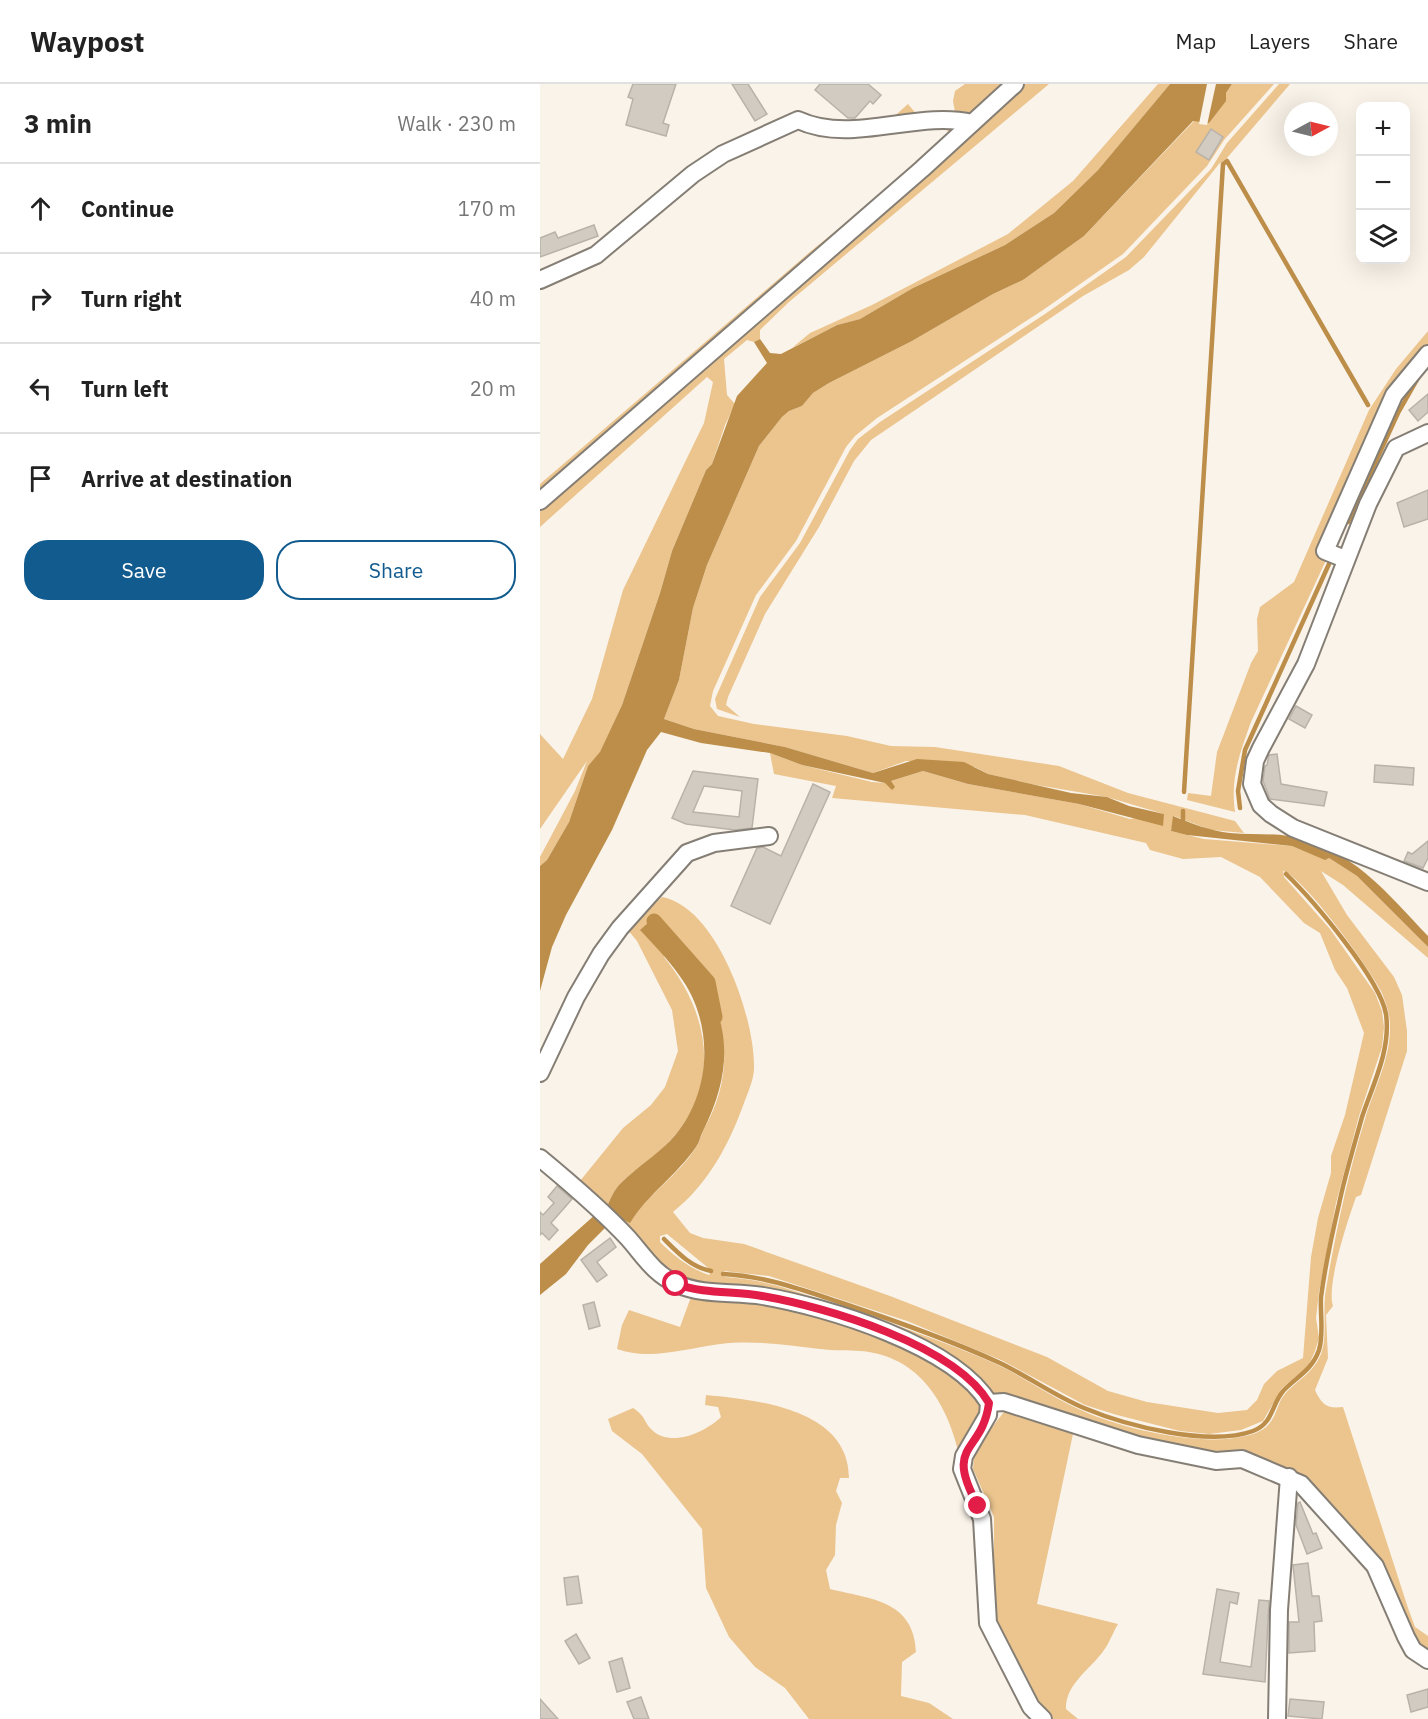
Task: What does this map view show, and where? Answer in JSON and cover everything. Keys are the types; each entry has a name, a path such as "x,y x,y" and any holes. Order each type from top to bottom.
{"street":[{"path":"540,501 905,184 1015,84"},
{"path":"540,280 596,255 693,174 723,154 798,120 809,125 840,128 944,120 972,123"},
{"path":"1345,559 1325,551 1394,395 1428,354"},
{"path":"1428,433 1396,448 1368,504 1345,559 1306,664 1255,761 1252,784 1262,805 1283,822 1428,882"},
{"path":"540,1073 576,997 601,954 620,928 687,853 700,846 768,836"},
{"path":"540,1158 616,1227 656,1272 676,1284 701,1291 759,1295 796,1302 845,1317 939,1358 967,1377 989,1403 987,1415 964,1456 962,1469 982,1519 988,1623 1031,1707 1043,1719"},
{"path":"989,1403 1004,1402 1138,1445 1216,1461 1242,1459 1270,1473 1289,1477 1308,1488 1339,1528 1375,1566 1413,1650 1428,1660"},
{"path":"1276,1719 1279,1610 1289,1477"}],"shaded area":[{"path":"965,84 1008,84 973,111 963,115 889,121 908,104 918,116 955,112 953,101 955,91"},
{"path":"1025,84 1049,84 789,302 760,330 760,339 754,342 747,340 724,359 727,395 735,404 725,425 712,464 706,470 672,551 622,705 600,753 588,766 569,822 547,860 540,866 540,857 575,791 587,761 540,829 540,734 563,759 592,699 623,590 704,423 713,382 707,377 540,527 540,507"},
{"path":"1158,84 1170,84 1098,170 1054,213 1005,245 913,288 860,319 837,325 792,348 810,333 872,305 1008,234 1073,181"},
{"path":"1170,84 1232,84 1226,93 1226,101 1209,123 1193,121 1084,236 1023,280 993,294 912,341 829,383 813,393 802,406 789,411 782,417 759,446 707,565 693,608 679,680 664,719 694,729 785,747 873,773 917,759 964,762 988,774 1071,793 1107,797 1129,806 1164,814 1163,826 1079,804 968,784 923,771 891,781 895,787 892,790 885,783 802,765 770,753 701,743 661,732 647,750 612,830 566,915 552,947 540,991 540,866 547,860 569,822 588,766 600,752 622,705 672,551 706,470 712,464 737,396 767,363 754,342 760,339 770,353 781,354 837,325 860,319 913,288 1005,245 1054,213 1098,170"},
{"path":"1232,84 1274,84 1224,140 1207,166 1123,254 1043,310 877,418 855,436 846,447 796,541 756,595 713,691 710,706 718,716 754,724 847,736 891,746 935,747 1059,766 1128,793 1235,821 1244,833 1211,830 1174,816 1171,831 1204,839 1292,846 1325,859 1329,858 1357,876 1428,947 1428,958 1343,885 1321,871 1347,915 1394,977 1402,995 1407,1051 1361,1195 1356,1197 1339,1252 1333,1283 1333,1306 1326,1315 1328,1358 1315,1390 1326,1405 1343,1407 1415,1627 1428,1636 1428,1656 1416,1647 1393,1598 1310,1485 1004,1398 994,1394 941,1355 738,1291 667,1276 620,1218 630,1222 697,1146 716,1102 723,1076 724,1050 720,1025 712,1001 685,955 667,933 664,957 679,978 700,1024 704,1048 703,1072 698,1096 687,1119 670,1141 618,1186 605,1211 580,1181 623,1128 651,1105 665,1087 678,1051 672,1010 637,941 627,929 662,897 682,905 700,921 716,942 740,994 753,1046 753,1077 732,1134 707,1176 673,1212 690,1233 703,1238 744,1244 890,1296 1047,1357 1108,1391 1147,1402 1218,1413 1247,1410 1257,1400 1264,1384 1277,1371 1303,1358 1311,1257 1318,1218 1331,1173 1331,1156 1345,1115 1364,1033 1347,988 1335,970 1320,933 1304,923 1260,877 1221,857 1183,859 1150,850 1146,843 1025,815 832,798 836,786 774,774 770,753 802,765 872,782 885,783 923,771 968,784 1079,804 1130,819 1164,814 1107,797 1031,784 988,774 975,767 934,761 906,761 873,773 785,747 694,729 664,719 679,680 693,608 707,565 759,446 782,417 789,411 802,406 813,393 829,383 912,341 993,294 1023,280 1084,236 1194,121 1226,93","holes":["1283,871 1306,889 1351,945 1374,980 1387,1008 1390,1038 1385,1062 1353,1161 1343,1203 1326,1289 1324,1339 1321,1354 1310,1371 1285,1394 1271,1421 1263,1430 1241,1437 1224,1439 1183,1437 1139,1430 1083,1411 998,1365 939,1341 783,1287 724,1277 724,1271 769,1276 907,1321 1001,1360 1085,1405 1117,1415 1180,1431 1209,1434 1241,1430 1263,1421 1282,1388 1308,1367 1319,1338 1316,1318 1319,1292 1336,1203 1359,1116 1382,1047 1384,1027 1382,1011 1375,993 1330,929 1284,877","667,1234 712,1271 709,1275 683,1262 660,1242 660,1236"]},
{"path":"1279,84 1290,84 1227,158 1219,164 1144,257 1129,270 1083,296 871,440 854,461 819,527 765,614 726,705 740,717 717,709 715,699 760,597 800,543 858,439 1126,257 1211,169 1227,143"},
{"path":"945,124 961,128 540,493 540,484 811,251 916,166 949,135"},
{"path":"1428,331 1428,347 1422,353 1251,722 1235,777 1235,812 1187,800 1188,793 1211,796 1217,752 1251,663 1258,651 1257,619 1260,607 1294,582 1369,410 1396,369"},
{"path":"1173,816 1223,832 1289,836 1331,850 1349,861 1382,888 1428,936 1428,947 1357,876 1329,858 1325,860 1292,846 1187,835 1171,831"},
{"path":"648,923 656,932 661,929 667,933 702,980 714,1003 721,1026 724,1050 722,1075 715,1102 697,1145 630,1223 605,1211 618,1186 670,1141 684,1123 701,1082 704,1060 699,1015 691,994 670,963 640,930"},
{"path":"598,1218 606,1227 588,1245 566,1274 540,1295 540,1275"},
{"path":"691,1297 755,1301 805,1311 899,1344 958,1377 985,1408 959,1454 947,1417 927,1385 899,1362 881,1355 861,1351 758,1343 720,1344 655,1354 617,1349 622,1325 629,1310 680,1327"},
{"path":"706,1395 750,1400 797,1412 817,1423 834,1437 845,1455 849,1478 840,1478 836,1491 842,1503 836,1525 835,1555 826,1570 830,1589 874,1600 898,1612 907,1622 913,1635 916,1652 902,1662 901,1696 929,1703 953,1719 809,1719 785,1688 755,1667 729,1637 706,1588 702,1529 642,1454 612,1431 608,1419 633,1408 659,1435 668,1438 688,1436 706,1428 721,1417 718,1407 705,1405"},
{"path":"1007,1408 1073,1434 1037,1604 1118,1624 1104,1650 1074,1684 1070,1692 1066,1709 1078,1719 1052,1719 1042,1709 1025,1673 994,1624 994,1517 973,1469 974,1456 980,1443"}],"pier":[{"path":"1207,84 1216,84 1207,125 1199,124"}],"building":[{"path":"633,84 676,84 663,123 669,125 666,136 626,125 633,99 628,97"},
{"path":"732,84 748,84 767,114 755,121"},
{"path":"820,84 868,84 881,95 873,104 870,101 855,118 848,118 815,90"},
{"path":"1211,129 1223,137 1209,160 1196,152"},
{"path":"594,225 598,236 540,257 540,238 555,232 558,238"},
{"path":"1428,394 1428,412 1418,421 1409,410"},
{"path":"1428,490 1428,519 1404,527 1397,503"},
{"path":"1296,706 1312,715 1305,728 1289,719"},
{"path":"1277,754 1281,784 1327,792 1324,806 1270,799 1263,781 1265,766 1269,755"},
{"path":"1375,765 1414,768 1413,785 1374,782"},
{"path":"693,771 758,779 752,828 735,830 686,824 672,818","holes":["704,786 742,791 739,817 693,812"]},
{"path":"813,784 830,792 770,924 731,906 757,848 763,847 781,856"},
{"path":"1428,841 1428,858 1423,868 1404,861 1408,852 1412,854"},
{"path":"557,1186 572,1199 551,1223 558,1230 549,1240 542,1233 540,1235 540,1212 543,1215 554,1203 548,1197"},
{"path":"610,1238 616,1247 597,1262 607,1275 597,1282 581,1260"},
{"path":"594,1302 600,1326 589,1329 583,1305"},
{"path":"1300,1502 1313,1534 1316,1533 1322,1548 1307,1554 1296,1525"},
{"path":"1308,1563 1312,1596 1319,1596 1322,1621 1314,1622 1315,1651 1289,1653 1289,1622 1299,1622 1293,1565"},
{"path":"578,1576 582,1603 567,1605 564,1578"},
{"path":"1217,1589 1239,1593 1237,1604 1230,1602 1220,1662 1251,1667 1259,1600 1269,1601 1265,1682 1203,1674"},
{"path":"576,1634 590,1658 579,1664 565,1641"},
{"path":"622,1658 630,1688 617,1692 609,1662"},
{"path":"1428,1689 1428,1707 1411,1712 1407,1695"},
{"path":"641,1697 649,1719 634,1719 627,1702"},
{"path":"540,1699 558,1719 540,1719"},
{"path":"1290,1699 1324,1702 1322,1719 1288,1716"}],"waterway":[{"path":"1184,792 1223,164 1227,161 1368,405"},
{"path":"1348,522 1398,413 1418,378"},
{"path":"1240,808 1238,791 1245,750 1329,564"},
{"path":"1183,811 1183,820"},
{"path":"723,1274 753,1277 782,1284 920,1330 1000,1363 1073,1403 1122,1421 1192,1436 1235,1435 1260,1428 1269,1418 1280,1395 1309,1368 1319,1350 1322,1331 1321,1297 1331,1238 1362,1117 1384,1054 1387,1027 1381,999 1359,961 1328,920 1286,874"},
{"path":"654,921 708,982 715,1017"},
{"path":"540,1274 597,1223"},
{"path":"664,1239 691,1263 711,1271"}],"route":[{"path":"676,1284 701,1291 759,1295 796,1302 837,1314 921,1349 967,1377 985,1395 989,1403 981,1428 964,1456 962,1469 978,1506"}]}
